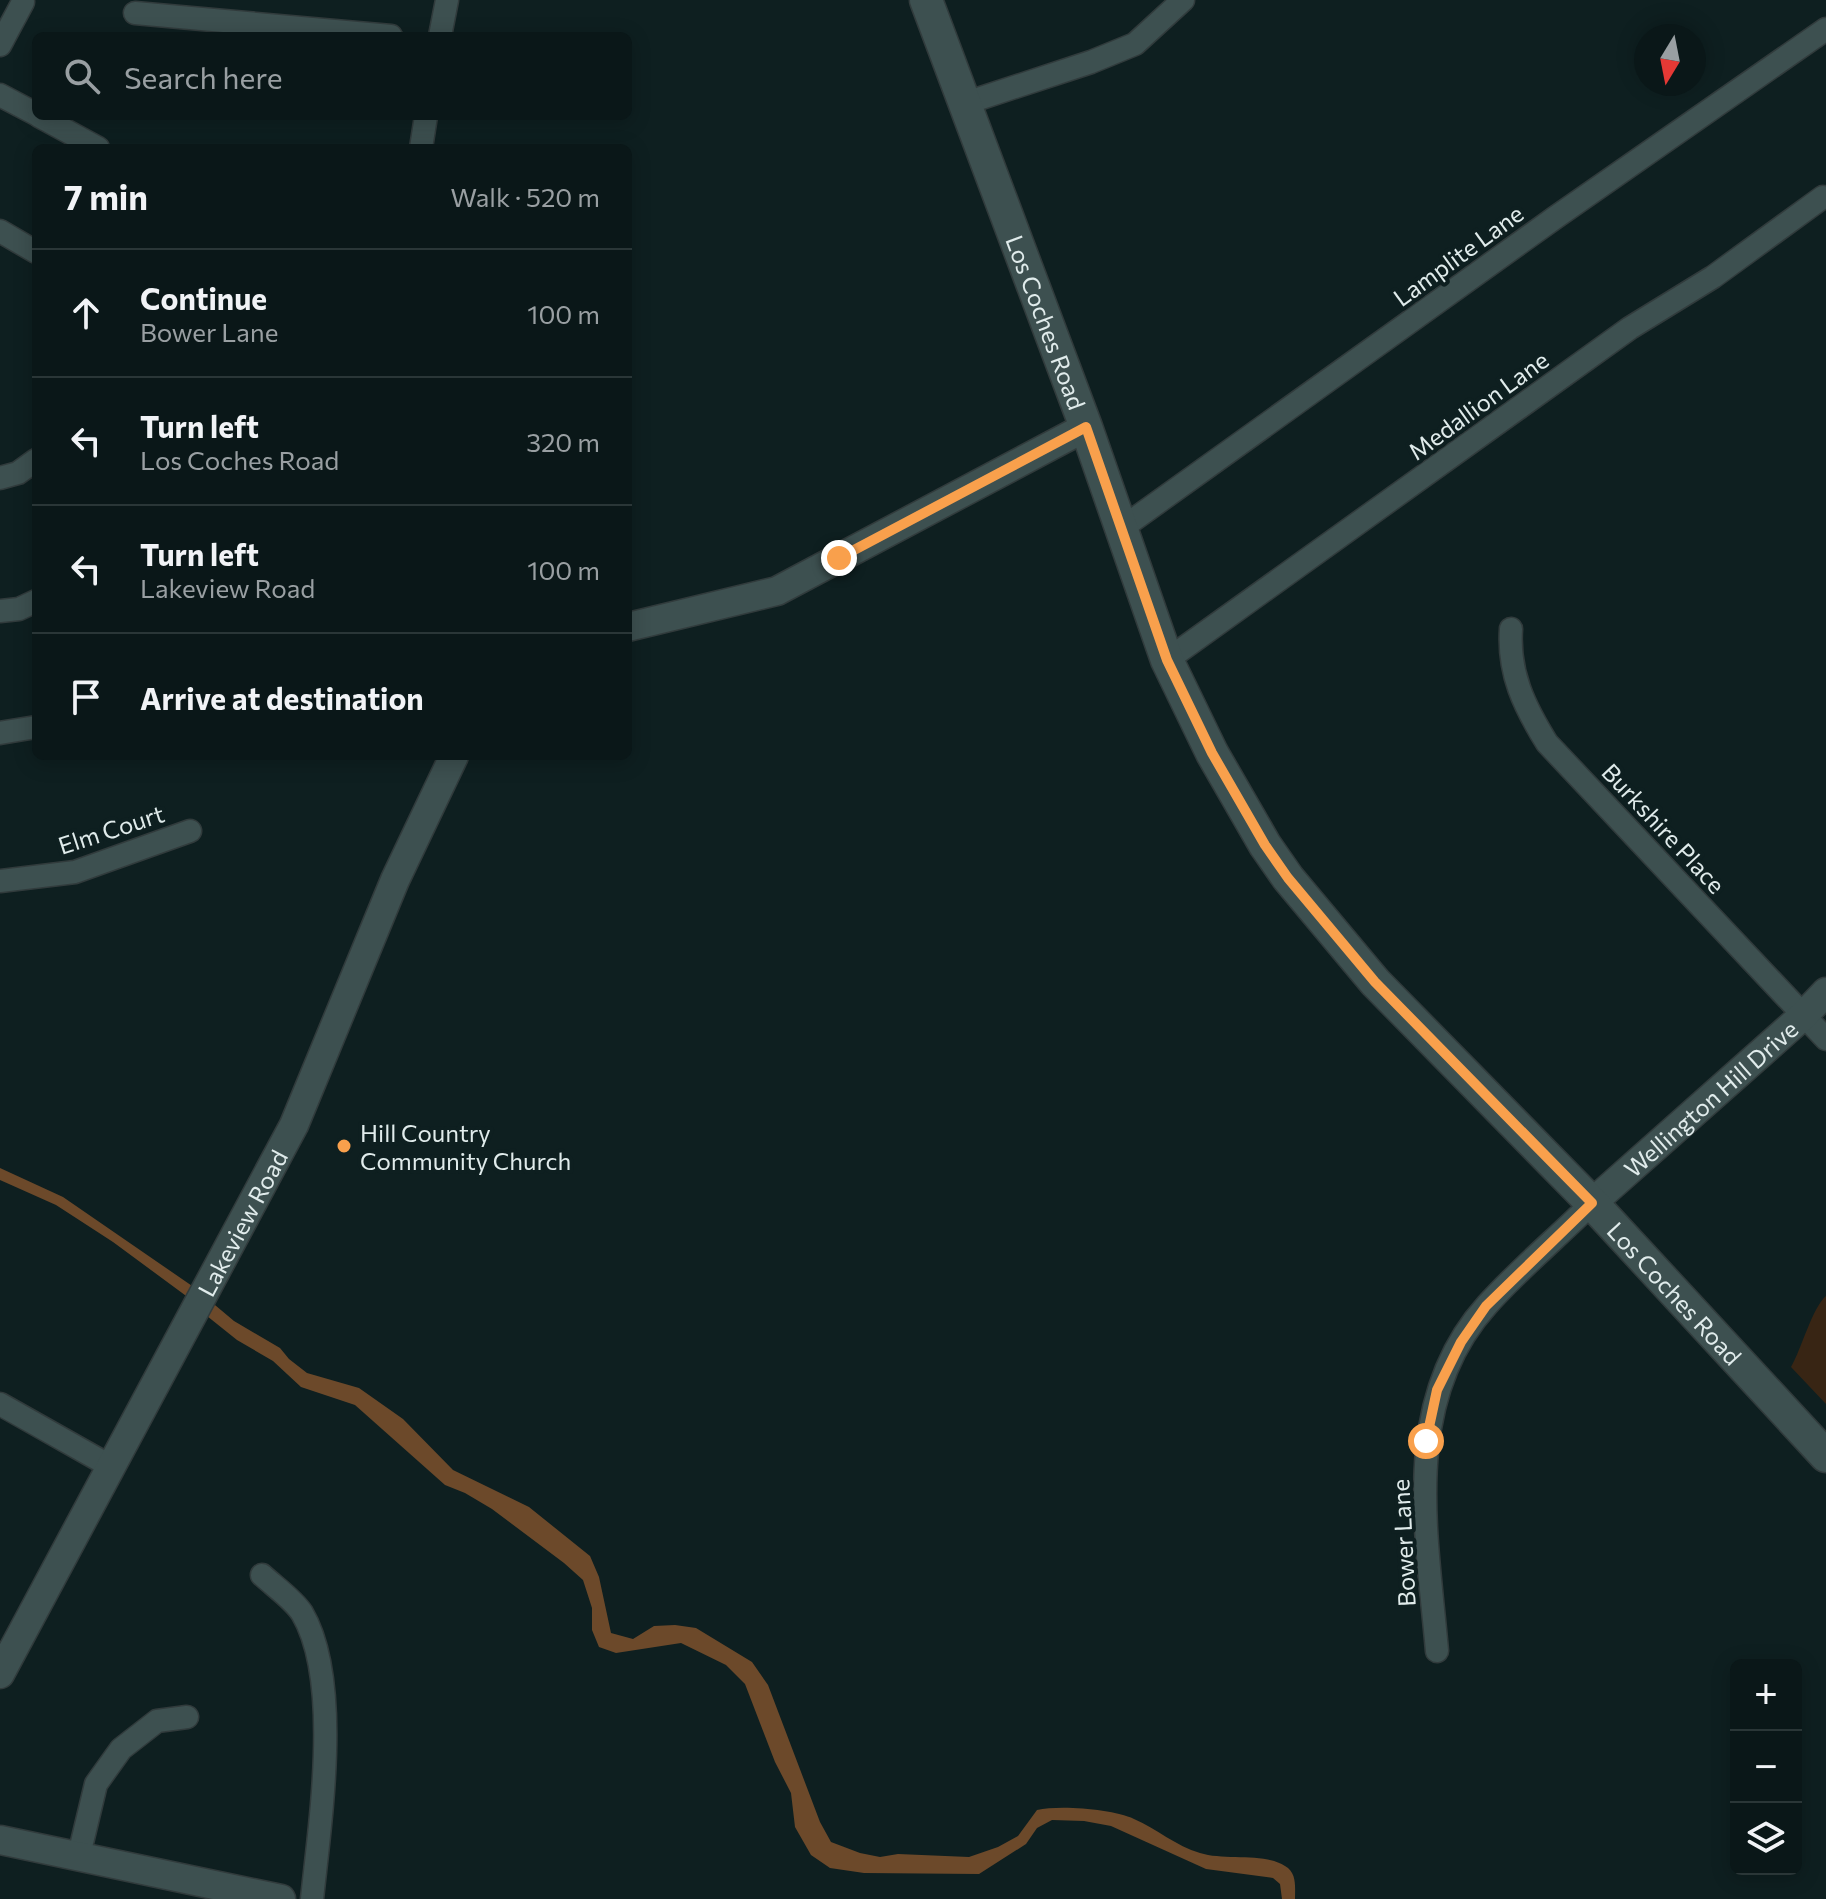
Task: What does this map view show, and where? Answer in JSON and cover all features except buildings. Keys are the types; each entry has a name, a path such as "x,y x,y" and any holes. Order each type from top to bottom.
{"main road":[{"name":"Los Coches Road","path":"926,0 1086,427 1167,660 1237,799 1288,878 1375,982 1592,1203 1826,1456"}],"street":[{"path":"441,32 447,0"},
{"path":"966,103 1091,62 1135,44 1183,0"},
{"path":"0,45 23,2"},
{"path":"135,13 346,32"},
{"name":"Lamplite Lane","path":"1122,528 1556,217 1826,29"},
{"path":"0,95 32,112"},
{"path":"47,120 91,144"},
{"path":"422,144 425,120"},
{"name":"Medallion Lane","path":"1167,660 1630,328 1713,277 1823,197"},
{"path":"0,231 32,250"},
{"path":"632,626 777,591 1086,427"},
{"path":"0,478 18,473 32,463"},
{"path":"0,611 19,609 32,603"},
{"name":"Burkshire Place","path":"1511,629 1514,678 1528,712 1547,743 1826,1039"},
{"path":"0,733 32,728"},
{"name":"Lakeview Road","path":"0,1674 294,1125 395,880 452,760"},
{"name":"Elm Court","path":"0,881 75,872 190,831"},
{"name":"Wellington Hill Drive","path":"1592,1203 1826,992"},
{"name":"Bower Lane","path":"1437,1651 1424,1481 1426,1441 1437,1390 1461,1342 1486,1306 1592,1203"},
{"path":"0,1404 110,1466"},
{"path":"262,1575 301,1611 316,1643 322,1671 325,1772 312,1899"},
{"path":"79,1855 96,1784 121,1749 157,1721 187,1717"},
{"path":"0,1840 281,1899"}],"shaded area":[{"path":"0,1168 63,1197 198,1290 193,1301 113,1242 56,1205 0,1180"},
{"path":"1826,1296 1826,1404 1791,1367 1816,1309"},
{"path":"209,1300 234,1321 280,1348 307,1373 359,1388 403,1419 453,1470 529,1507 590,1556 599,1577 611,1633 633,1639 654,1626 696,1628 752,1662 768,1685 820,1822 831,1842 880,1857 898,1854 969,1857 1018,1836 1037,1810 1100,1810 1134,1819 1200,1853 1266,1859 1285,1866 1292,1872 1295,1899 1282,1899 1280,1884 1273,1878 1206,1869 1111,1826 1084,1821 1052,1820 1037,1828 1026,1844 979,1874 864,1873 830,1868 811,1855 795,1827 791,1793 775,1762 745,1684 726,1665 681,1643 616,1653 599,1647 592,1630 592,1608 583,1580 564,1563 492,1509 445,1485 355,1405 301,1387 273,1361 237,1340 202,1312"}],"place":[{"name":"Hill Country Community Church","path":"344,1146"}],"route":[{"path":"839,558 1086,427 1167,660 1212,753 1265,845 1288,878 1375,982 1592,1203 1486,1306 1461,1342 1437,1390 1426,1441"}]}
